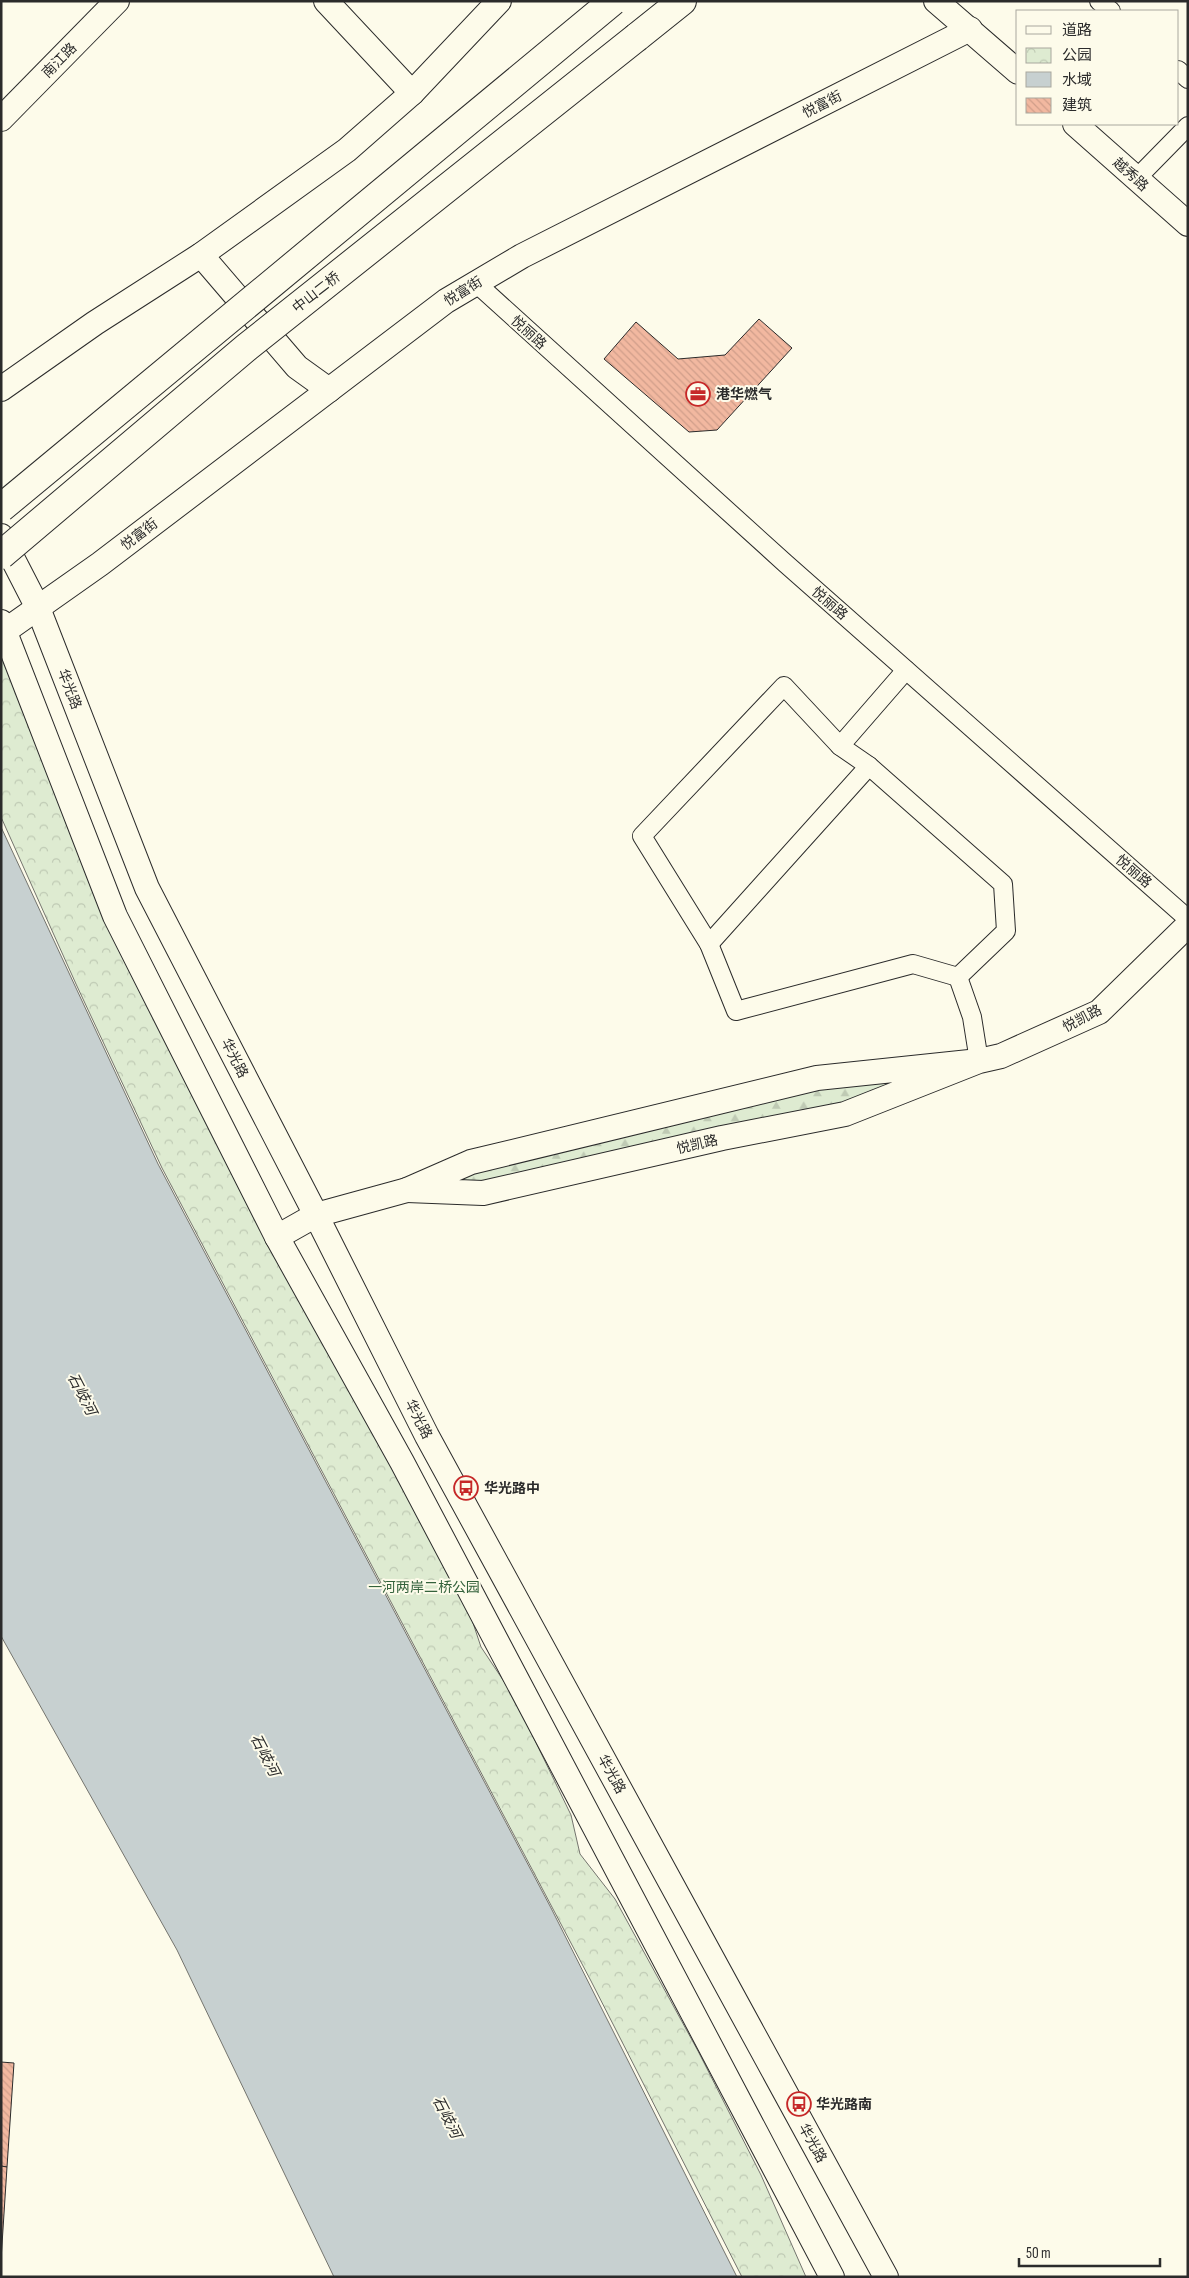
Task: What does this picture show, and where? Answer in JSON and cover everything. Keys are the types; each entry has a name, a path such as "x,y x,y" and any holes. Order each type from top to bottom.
{"highway":[{"path":"1,508 613,1"},
{"name":"中山二桥","path":"1,555 247,347 682,1"}],"main road":[{"name":"南江路","path":"1,119 117,1"},
{"path":"1,388 95,322 201,255 347,150 412,93 500,1"},
{"path":"936,1 1016,70"},
{"path":"335,4 412,93"},
{"name":"悦富街","path":"3,627 38,608 100,564 446,301 530,252 970,29"},
{"name":"越秀路","path":"1076,125 1188,224"},
{"path":"201,255 297,367 329,390"},
{"name":"华光路","path":"1,536 38,608 147,888 316,1215 427,1436 886,2277"},
{"path":"3,627 115,916 277,1237 402,1462 832,2277"},
{"name":"悦凯路","path":"277,1237 316,1215 407,1190 471,1162 816,1078 979,1061 1002,1056 1099,1012 1188,925"},
{"name":"悦凯路","path":"407,1190 483,1193 722,1138 845,1114 979,1061"}],"street":[{"path":"1100,1 1110,10"},
{"path":"1136,179 1188,126"},
{"name":"悦丽路","path":"476,283 906,670 1188,919"},
{"path":"840,746 906,670"},
{"path":"784,686 840,746 868,766 1003,884 1006,931 958,977 913,964 736,1011 709,944 642,836 784,686"},
{"path":"709,944 868,766"},
{"path":"958,977 972,1017 979,1061"}],"green space":[{"name":"一河两岸二桥公园","path":"1,647 92,874 456,1572 481,1647 513,1695 571,1815 580,1854 615,1899 698,2051 761,2175 806,2277 742,2277 591,1981 162,1168 1,817"},
{"path":"898,1081 835,1109 476,1187 442,1180 829,1085"}],"water":[{"name":"石岐河","path":"1,827 158,1164 551,1908 737,2277 334,2277 177,1950 1,1636"}],"building":[{"name":"港华燃气","path":"759,319 792,348 717,430 689,432 604,359 636,322 678,359 725,355"},
{"path":"1,2062 14,2063 7,2167 1,2166"},
{"path":"1,2166 7,2167 1,2260"}],"place":[{"name":"港华燃气","path":"698,394"},
{"name":"华光路中","path":"466,1488"},
{"name":"华光路南","path":"799,2104"}]}
